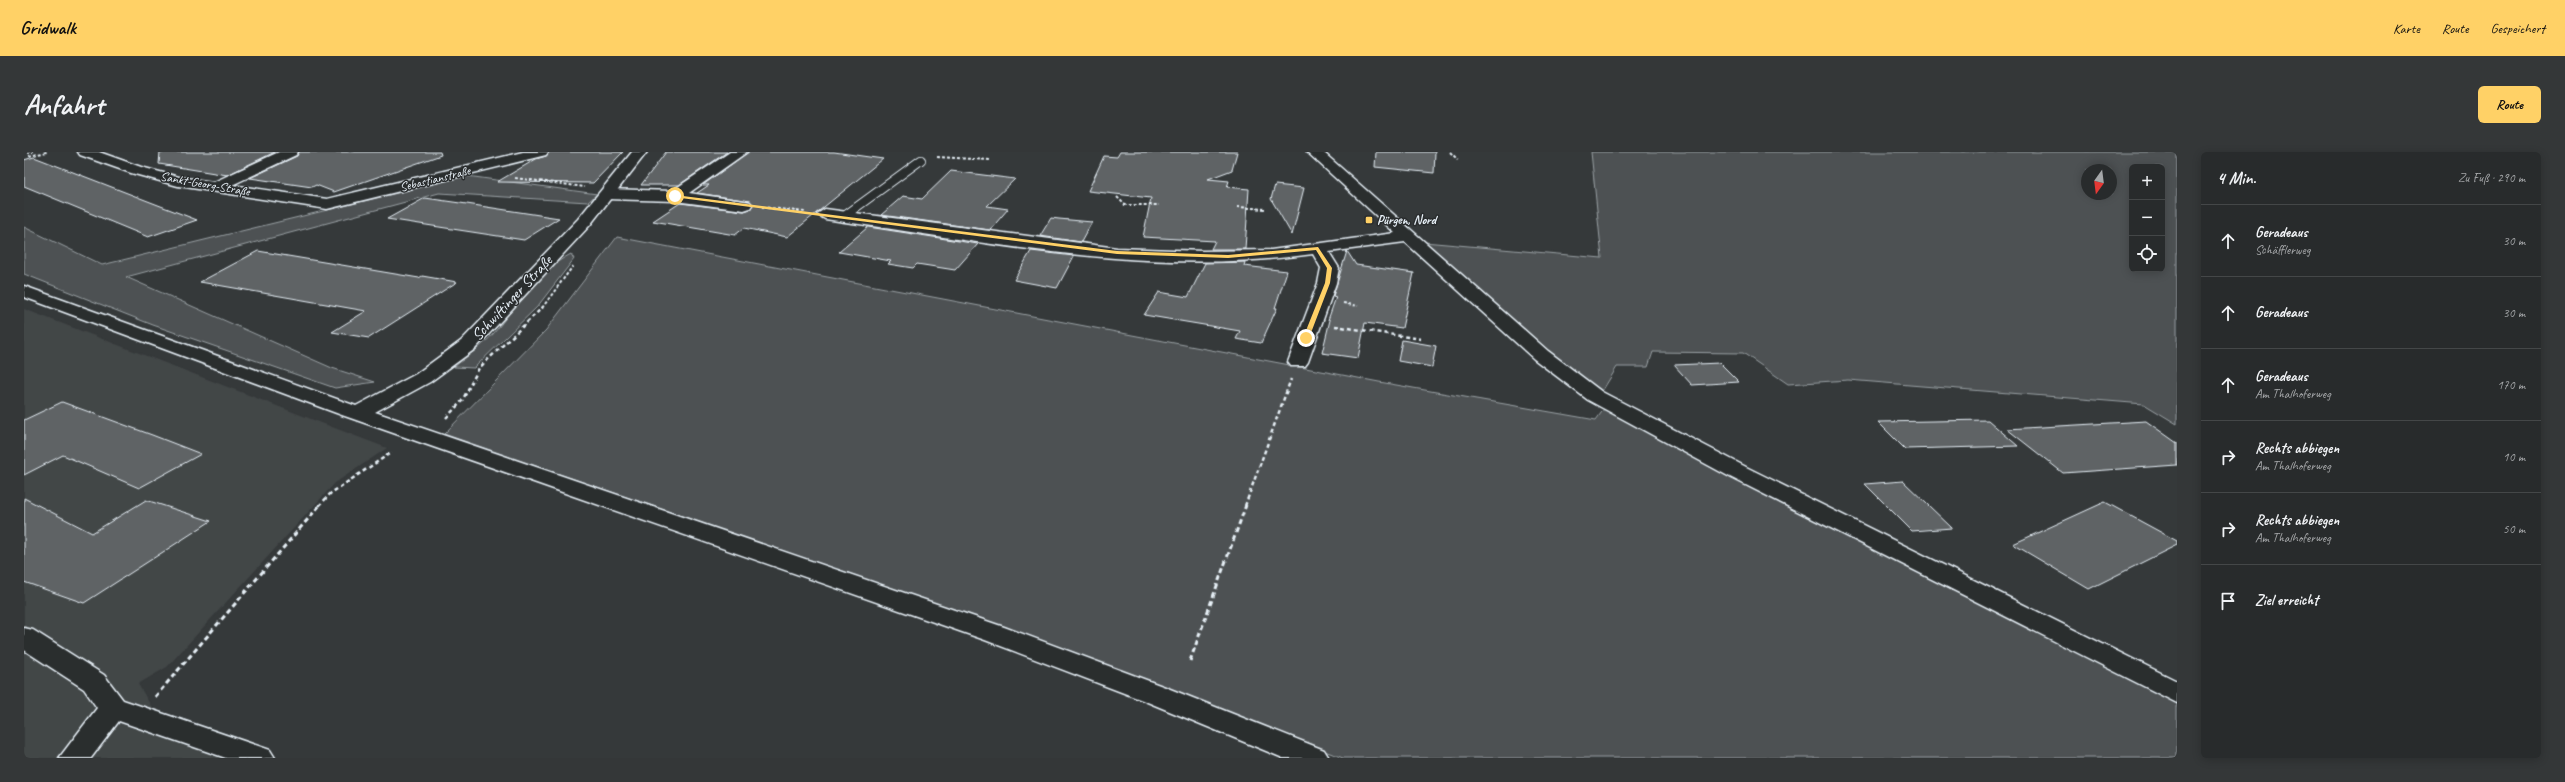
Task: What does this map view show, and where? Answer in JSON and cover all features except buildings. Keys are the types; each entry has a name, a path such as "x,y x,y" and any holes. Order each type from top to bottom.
{"street":[{"name":"Sankt-Georg-Straße","path":"84,152 136,170 178,181 327,204"},
{"path":"215,187 291,152"},
{"name":"Sebastianstraße","path":"327,204 541,152"},
{"name":"Schwiftinger Straße","path":"358,413 423,378 468,345 584,222 640,152"},
{"path":"675,196 740,152"},
{"path":"1314,152 1542,355 1595,396 1738,472 2177,693"},
{"path":"608,192 675,196 744,205"},
{"path":"825,214 1012,241 1117,253 1228,257 1318,248 1410,236"},
{"path":"1298,362 1327,283 1330,268 1318,248"},
{"path":"24,291 171,349 982,628 1314,758"},
{"path":"25,638 94,682 126,713 260,758"},
{"path":"74,758 126,713"}],"lane":[{"path":"843,217 921,160"}],"path":[{"path":"27,153 33,152"},
{"path":"29,156 47,152"},
{"path":"1450,152 1458,160"},
{"path":"934,157 991,160"},
{"path":"510,177 608,192"},
{"path":"1117,197 1125,205 1159,205"},
{"path":"744,205 825,214"},
{"path":"1237,206 1264,209"},
{"path":"446,418 458,410 471,380 479,368 543,307 574,264"},
{"path":"1312,322 1421,339"},
{"path":"1190,661 1298,362"},
{"path":"126,713 177,669 331,493 392,452"}],"shaded area":[{"path":"1591,152 2177,152 2177,424 2144,404 1848,380 1788,384 1743,353 1653,352 1648,367 1617,367 1601,393 1548,354 1424,242 1602,258"},
{"path":"467,176 597,194 588,202 439,193 126,277 332,368 375,382 335,388 153,325 24,274 24,227 102,265"},
{"path":"617,237 1379,382 1596,420 1604,409 1712,467 2177,700 2177,758 1343,758 985,621 444,434 546,330"},
{"path":"571,254 574,259 537,307 474,368 454,367 490,338 528,289 538,279 559,261"},
{"path":"24,309 387,448 335,483 167,667 138,684 157,716 268,758 24,758"}],"place":[{"name":"Pürgen, Nord","path":"1369,220"}],"route":[{"path":"675,196 825,214 1012,241 1117,253 1228,257 1271,254 1318,248 1330,268 1327,283 1306,338"}]}
